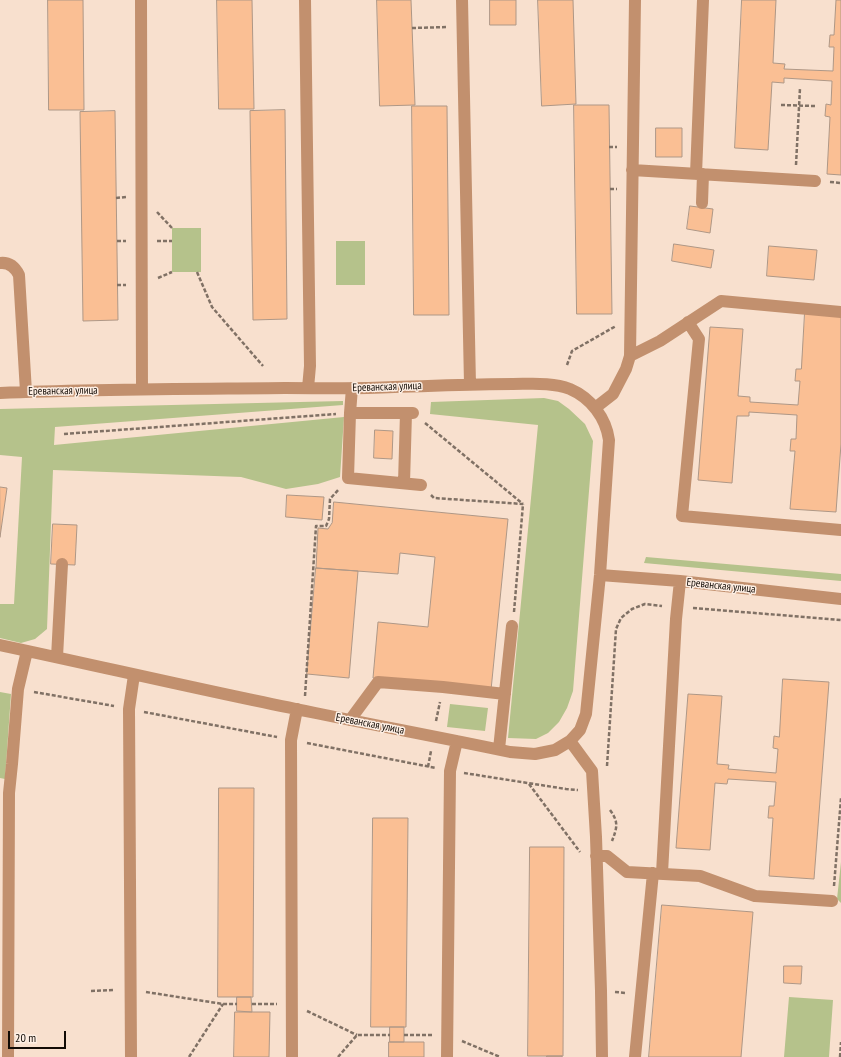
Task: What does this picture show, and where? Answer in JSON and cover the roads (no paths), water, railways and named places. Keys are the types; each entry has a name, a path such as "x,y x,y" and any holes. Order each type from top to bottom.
{"street":[{"path":"141,0 142,389"},
{"path":"305,0 310,366 308,388"},
{"path":"462,0 470,384"},
{"path":"595,408 613,394 626,369 630,356 635,0"},
{"path":"702,203 699,174 704,0"},
{"path":"632,170 815,181"},
{"path":"0,263 3,262 15,268 19,275 26,392"},
{"path":"630,356 660,341 721,302 841,312"},
{"path":"688,322 699,339 682,516 841,530"},
{"name":"Ереванская улица","path":"0,393 142,389 352,388 470,384 548,384 569,389 584,397 604,420 608,431 609,440 600,575 586,714 580,730 570,741 555,750 535,754 510,752 300,710 0,646"},
{"path":"352,388 348,478 422,485"},
{"path":"350,413 409,413 404,484"},
{"path":"57,657 62,564"},
{"name":"Ереванская улица","path":"600,575 680,581 841,598"},
{"path":"635,1057 641,994 657,873 680,581"},
{"path":"499,749 512,626"},
{"path":"8,1057 4,793 12,764 18,689 27,651"},
{"path":"131,1057 129,709 134,675"},
{"path":"350,720 378,682 505,694"},
{"path":"292,1057 291,740 300,710"},
{"path":"447,1057 450,771 457,741"},
{"path":"570,741 592,771 597,875 602,1057"},
{"path":"596,856 607,856 627,872 700,876 755,896 832,901"}]}
